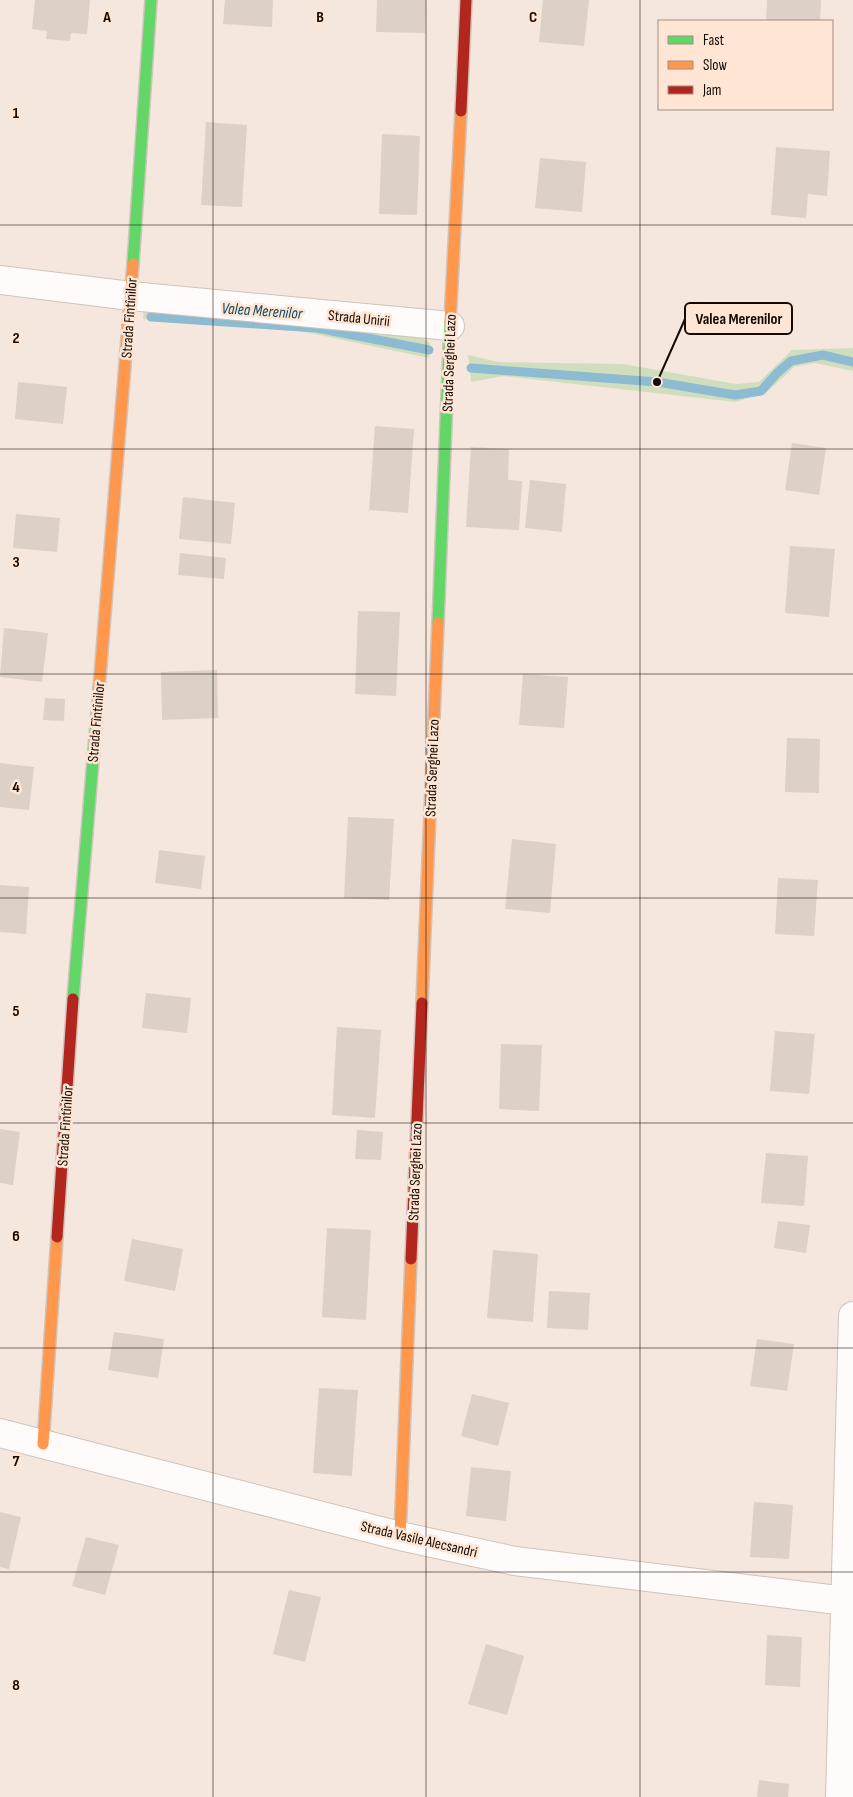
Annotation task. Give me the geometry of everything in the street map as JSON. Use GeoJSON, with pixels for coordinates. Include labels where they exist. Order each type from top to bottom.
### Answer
{"type":"FeatureCollection","features":[{"type":"Feature","properties":{"kind":"street","name":"Strada Fîntînilor"},"geometry":{"type":"LineString","coordinates":[[43,1444],[74,994],[131,296],[151,0]]}},
{"type":"Feature","properties":{"kind":"street","name":"Strada Serghei Lazo"},"geometry":{"type":"LineString","coordinates":[[400,1536],[450,326],[466,0]]}},
{"type":"Feature","properties":{"kind":"street","name":"Strada Unirii"},"geometry":{"type":"LineString","coordinates":[[0,280],[131,296],[450,326]]}},
{"type":"Feature","properties":{"kind":"street"},"geometry":{"type":"LineString","coordinates":[[840,1797],[853,1316]]}},
{"type":"Feature","properties":{"kind":"street","name":"Strada Vasile Alecsandri"},"geometry":{"type":"LineString","coordinates":[[0,1433],[400,1536],[515,1561],[846,1601]]}},
{"type":"Feature","properties":{"kind":"green space"},"geometry":{"type":"Polygon","coordinates":[[[144,304],[408,328],[430,343],[429,358],[305,332],[143,319],[144,304]]]}},
{"type":"Feature","properties":{"kind":"green space"},"geometry":{"type":"Polygon","coordinates":[[[853,348],[853,371],[815,363],[794,367],[766,393],[735,402],[504,376],[471,382],[468,355],[498,362],[623,364],[736,384],[759,382],[792,350],[853,348]]]}},
{"type":"Feature","properties":{"kind":"building"},"geometry":{"type":"Polygon","coordinates":[[[35,0],[90,0],[87,34],[71,33],[70,41],[46,39],[47,31],[32,29],[35,0]]]}},
{"type":"Feature","properties":{"kind":"building"},"geometry":{"type":"Polygon","coordinates":[[[225,0],[273,0],[272,27],[223,24],[225,0]]]}},
{"type":"Feature","properties":{"kind":"building"},"geometry":{"type":"Polygon","coordinates":[[[377,0],[426,0],[425,33],[376,32],[377,0]]]}},
{"type":"Feature","properties":{"kind":"building"},"geometry":{"type":"Polygon","coordinates":[[[543,0],[589,0],[584,46],[539,42],[543,0]]]}},
{"type":"Feature","properties":{"kind":"building"},"geometry":{"type":"Polygon","coordinates":[[[767,0],[821,0],[820,20],[766,20],[767,0]]]}},
{"type":"Feature","properties":{"kind":"building"},"geometry":{"type":"Polygon","coordinates":[[[206,122],[247,125],[242,207],[201,205],[206,122]]]}},
{"type":"Feature","properties":{"kind":"building"},"geometry":{"type":"Polygon","coordinates":[[[382,134],[420,136],[417,215],[379,214],[382,134]]]}},
{"type":"Feature","properties":{"kind":"building"},"geometry":{"type":"Polygon","coordinates":[[[776,147],[830,151],[827,196],[808,194],[806,218],[771,215],[776,147]]]}},
{"type":"Feature","properties":{"kind":"building"},"geometry":{"type":"Polygon","coordinates":[[[540,158],[586,162],[582,212],[535,208],[540,158]]]}},
{"type":"Feature","properties":{"kind":"building"},"geometry":{"type":"Polygon","coordinates":[[[18,382],[67,387],[63,424],[15,419],[18,382]]]}},
{"type":"Feature","properties":{"kind":"building"},"geometry":{"type":"Polygon","coordinates":[[[375,426],[414,429],[408,513],[369,510],[375,426]]]}},
{"type":"Feature","properties":{"kind":"building"},"geometry":{"type":"Polygon","coordinates":[[[792,443],[826,448],[819,495],[785,490],[792,443]]]}},
{"type":"Feature","properties":{"kind":"building"},"geometry":{"type":"Polygon","coordinates":[[[471,447],[509,449],[508,480],[522,481],[519,530],[466,527],[471,447]]]}},
{"type":"Feature","properties":{"kind":"building"},"geometry":{"type":"Polygon","coordinates":[[[530,480],[566,484],[562,532],[525,528],[530,480]]]}},
{"type":"Feature","properties":{"kind":"building"},"geometry":{"type":"Polygon","coordinates":[[[183,497],[235,503],[231,544],[179,539],[183,497]]]}},
{"type":"Feature","properties":{"kind":"building"},"geometry":{"type":"Polygon","coordinates":[[[16,514],[60,518],[57,552],[13,548],[16,514]]]}},
{"type":"Feature","properties":{"kind":"building"},"geometry":{"type":"Polygon","coordinates":[[[790,546],[835,549],[829,617],[785,613],[790,546]]]}},
{"type":"Feature","properties":{"kind":"building"},"geometry":{"type":"Polygon","coordinates":[[[180,553],[226,558],[224,579],[178,575],[180,553]]]}},
{"type":"Feature","properties":{"kind":"building"},"geometry":{"type":"Polygon","coordinates":[[[358,611],[400,612],[396,696],[355,694],[358,611]]]}},
{"type":"Feature","properties":{"kind":"building"},"geometry":{"type":"Polygon","coordinates":[[[4,628],[48,633],[42,682],[0,677],[4,628]]]}},
{"type":"Feature","properties":{"kind":"building"},"geometry":{"type":"Polygon","coordinates":[[[217,670],[218,718],[162,720],[161,672],[217,670]]]}},
{"type":"Feature","properties":{"kind":"building"},"geometry":{"type":"Polygon","coordinates":[[[523,674],[568,677],[564,728],[519,725],[523,674]]]}},
{"type":"Feature","properties":{"kind":"building"},"geometry":{"type":"Polygon","coordinates":[[[45,698],[65,699],[64,721],[43,720],[45,698]]]}},
{"type":"Feature","properties":{"kind":"building"},"geometry":{"type":"Polygon","coordinates":[[[787,738],[820,739],[819,793],[785,792],[787,738]]]}},
{"type":"Feature","properties":{"kind":"building"},"geometry":{"type":"Polygon","coordinates":[[[0,763],[34,767],[29,810],[0,807],[0,763]]]}},
{"type":"Feature","properties":{"kind":"building"},"geometry":{"type":"Polygon","coordinates":[[[348,817],[394,819],[389,900],[344,898],[348,817]]]}},
{"type":"Feature","properties":{"kind":"building"},"geometry":{"type":"Polygon","coordinates":[[[512,839],[556,844],[550,913],[505,909],[512,839]]]}},
{"type":"Feature","properties":{"kind":"building"},"geometry":{"type":"Polygon","coordinates":[[[159,850],[205,856],[201,889],[155,883],[159,850]]]}},
{"type":"Feature","properties":{"kind":"building"},"geometry":{"type":"Polygon","coordinates":[[[778,878],[818,880],[814,936],[775,934],[778,878]]]}},
{"type":"Feature","properties":{"kind":"building"},"geometry":{"type":"Polygon","coordinates":[[[0,885],[29,887],[26,934],[0,932],[0,885]]]}},
{"type":"Feature","properties":{"kind":"building"},"geometry":{"type":"Polygon","coordinates":[[[146,993],[191,998],[187,1033],[142,1028],[146,993]]]}},
{"type":"Feature","properties":{"kind":"building"},"geometry":{"type":"Polygon","coordinates":[[[337,1027],[381,1030],[375,1118],[332,1115],[337,1027]]]}},
{"type":"Feature","properties":{"kind":"building"},"geometry":{"type":"Polygon","coordinates":[[[775,1031],[815,1034],[809,1094],[770,1091],[775,1031]]]}},
{"type":"Feature","properties":{"kind":"building"},"geometry":{"type":"Polygon","coordinates":[[[501,1044],[542,1045],[539,1111],[499,1109],[501,1044]]]}},
{"type":"Feature","properties":{"kind":"building"},"geometry":{"type":"Polygon","coordinates":[[[0,1129],[20,1132],[13,1185],[0,1183],[0,1129]]]}},
{"type":"Feature","properties":{"kind":"building"},"geometry":{"type":"Polygon","coordinates":[[[357,1130],[383,1132],[381,1160],[355,1159],[357,1130]]]}},
{"type":"Feature","properties":{"kind":"building"},"geometry":{"type":"Polygon","coordinates":[[[766,1153],[808,1156],[804,1206],[761,1203],[766,1153]]]}},
{"type":"Feature","properties":{"kind":"building"},"geometry":{"type":"Polygon","coordinates":[[[778,1221],[810,1225],[806,1253],[774,1248],[778,1221]]]}},
{"type":"Feature","properties":{"kind":"building"},"geometry":{"type":"Polygon","coordinates":[[[327,1228],[371,1230],[366,1320],[322,1317],[327,1228]]]}},
{"type":"Feature","properties":{"kind":"building"},"geometry":{"type":"Polygon","coordinates":[[[132,1239],[183,1249],[175,1291],[124,1281],[132,1239]]]}},
{"type":"Feature","properties":{"kind":"building"},"geometry":{"type":"Polygon","coordinates":[[[493,1250],[538,1254],[533,1322],[487,1318],[493,1250]]]}},
{"type":"Feature","properties":{"kind":"building"},"geometry":{"type":"Polygon","coordinates":[[[549,1291],[590,1293],[588,1330],[547,1328],[549,1291]]]}},
{"type":"Feature","properties":{"kind":"building"},"geometry":{"type":"Polygon","coordinates":[[[114,1332],[164,1339],[158,1378],[108,1370],[114,1332]]]}},
{"type":"Feature","properties":{"kind":"building"},"geometry":{"type":"Polygon","coordinates":[[[757,1339],[794,1344],[787,1391],[750,1386],[757,1339]]]}},
{"type":"Feature","properties":{"kind":"building"},"geometry":{"type":"Polygon","coordinates":[[[319,1388],[358,1390],[352,1476],[313,1473],[319,1388]]]}},
{"type":"Feature","properties":{"kind":"building"},"geometry":{"type":"Polygon","coordinates":[[[472,1394],[509,1403],[498,1446],[461,1436],[472,1394]]]}},
{"type":"Feature","properties":{"kind":"building"},"geometry":{"type":"Polygon","coordinates":[[[471,1467],[511,1471],[506,1521],[466,1516],[471,1467]]]}},
{"type":"Feature","properties":{"kind":"building"},"geometry":{"type":"Polygon","coordinates":[[[754,1502],[793,1505],[789,1559],[750,1557],[754,1502]]]}},
{"type":"Feature","properties":{"kind":"building"},"geometry":{"type":"Polygon","coordinates":[[[0,1512],[21,1517],[9,1569],[0,1567],[0,1512]]]}},
{"type":"Feature","properties":{"kind":"building"},"geometry":{"type":"Polygon","coordinates":[[[86,1537],[119,1545],[105,1595],[72,1586],[86,1537]]]}},
{"type":"Feature","properties":{"kind":"building"},"geometry":{"type":"Polygon","coordinates":[[[289,1590],[321,1597],[305,1662],[273,1654],[289,1590]]]}},
{"type":"Feature","properties":{"kind":"building"},"geometry":{"type":"Polygon","coordinates":[[[767,1635],[802,1637],[800,1687],[765,1685],[767,1635]]]}},
{"type":"Feature","properties":{"kind":"building"},"geometry":{"type":"Polygon","coordinates":[[[486,1644],[524,1656],[507,1715],[468,1704],[486,1644]]]}},
{"type":"Feature","properties":{"kind":"building"},"geometry":{"type":"Polygon","coordinates":[[[759,1780],[789,1784],[788,1797],[757,1797],[759,1780]]]}},
{"type":"Feature","properties":{"kind":"waterway","name":"Valea Merenilor"},"geometry":{"type":"LineString","coordinates":[[151,317],[317,328],[429,350]]}},
{"type":"Feature","properties":{"kind":"waterway","name":"Valea Merenilor"},"geometry":{"type":"LineString","coordinates":[[471,368],[657,382],[735,395],[761,391],[791,361],[823,355],[853,362]]}},
{"type":"Feature","properties":{"kind":"traffic: fast"},"geometry":{"type":"LineString","coordinates":[[133,264],[151,0]]}},
{"type":"Feature","properties":{"kind":"traffic: fast"},"geometry":{"type":"LineString","coordinates":[[438,623],[450,322]]}},
{"type":"Feature","properties":{"kind":"traffic: fast"},"geometry":{"type":"LineString","coordinates":[[73,999],[99,689]]}},
{"type":"Feature","properties":{"kind":"traffic: slow"},"geometry":{"type":"LineString","coordinates":[[450,322],[461,111]]}},
{"type":"Feature","properties":{"kind":"traffic: slow"},"geometry":{"type":"LineString","coordinates":[[99,689],[133,264]]}},
{"type":"Feature","properties":{"kind":"traffic: slow"},"geometry":{"type":"LineString","coordinates":[[422,1003],[438,623]]}},
{"type":"Feature","properties":{"kind":"traffic: slow"},"geometry":{"type":"LineString","coordinates":[[43,1444],[57,1237]]}},
{"type":"Feature","properties":{"kind":"traffic: slow"},"geometry":{"type":"LineString","coordinates":[[400,1536],[411,1259]]}},
{"type":"Feature","properties":{"kind":"traffic: jam"},"geometry":{"type":"LineString","coordinates":[[461,111],[466,0]]}},
{"type":"Feature","properties":{"kind":"traffic: jam"},"geometry":{"type":"LineString","coordinates":[[57,1237],[73,999]]}},
{"type":"Feature","properties":{"kind":"traffic: jam"},"geometry":{"type":"LineString","coordinates":[[411,1259],[422,1003]]}},
{"type":"Feature","properties":{"kind":"place","name":"Valea Merenilor"},"geometry":{"type":"Point","coordinates":[657,382]}}]}
